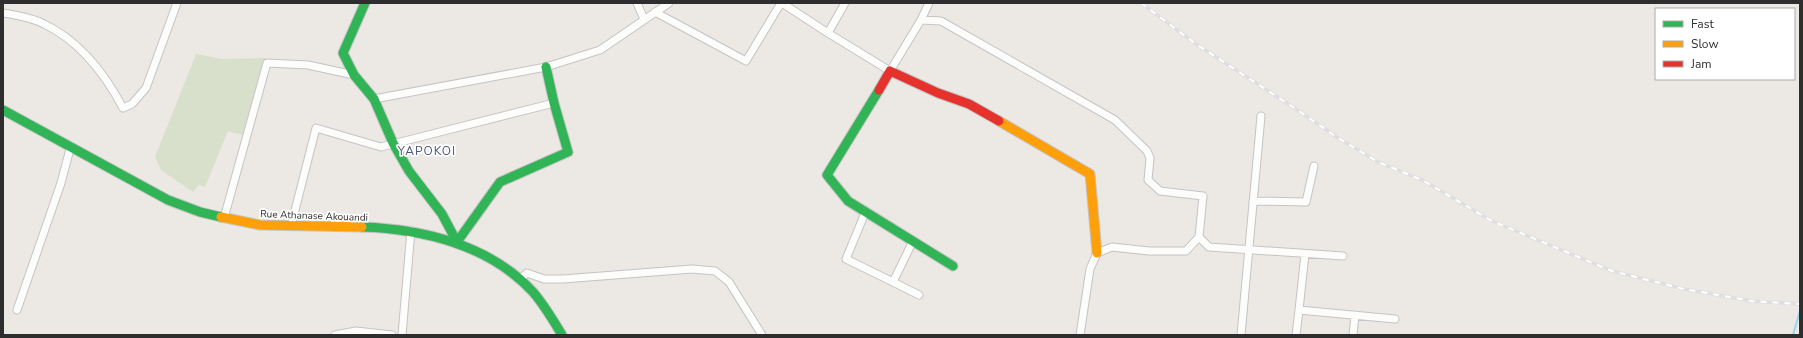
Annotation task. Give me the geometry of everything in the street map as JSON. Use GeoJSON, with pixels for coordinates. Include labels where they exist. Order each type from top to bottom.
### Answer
{"type":"FeatureCollection","features":[{"type":"Feature","properties":{"kind":"street"},"geometry":{"type":"LineString","coordinates":[[3,13],[44,24],[67,39],[88,57],[102,74],[123,108],[132,104],[146,88],[177,3]]}},
{"type":"Feature","properties":{"kind":"street"},"geometry":{"type":"LineString","coordinates":[[365,3],[343,53],[354,75],[374,100],[393,143],[408,171],[442,214],[457,242],[500,182],[568,152],[554,103],[546,67]]}},
{"type":"Feature","properties":{"kind":"street"},"geometry":{"type":"LineString","coordinates":[[637,3],[644,19]]}},
{"type":"Feature","properties":{"kind":"street"},"geometry":{"type":"LineString","coordinates":[[374,100],[546,67],[600,50],[669,3]]}},
{"type":"Feature","properties":{"kind":"street"},"geometry":{"type":"LineString","coordinates":[[655,12],[746,61],[781,3],[890,71],[938,93],[969,104],[1090,174],[1097,253],[1090,269],[1080,335]]}},
{"type":"Feature","properties":{"kind":"street"},"geometry":{"type":"LineString","coordinates":[[828,33],[845,3]]}},
{"type":"Feature","properties":{"kind":"street"},"geometry":{"type":"LineString","coordinates":[[929,3],[921,20],[827,175],[848,201],[865,213],[953,266]]}},
{"type":"Feature","properties":{"kind":"street"},"geometry":{"type":"LineString","coordinates":[[921,20],[941,21],[1115,120],[1147,151],[1150,158],[1148,180],[1160,190],[1203,196],[1199,237],[1186,251],[1149,251],[1112,247],[1097,253]]}},
{"type":"Feature","properties":{"kind":"street"},"geometry":{"type":"LineString","coordinates":[[224,218],[266,63],[308,65],[354,75]]}},
{"type":"Feature","properties":{"kind":"street"},"geometry":{"type":"LineString","coordinates":[[291,226],[316,128],[381,147],[554,103]]}},
{"type":"Feature","properties":{"kind":"street","name":"Rue Athanase Akouandi"},"geometry":{"type":"LineString","coordinates":[[3,110],[70,149],[168,200],[200,212],[260,224],[393,228],[411,230],[435,235],[457,242],[483,254],[520,279],[534,293],[548,311],[562,335]]}},
{"type":"Feature","properties":{"kind":"street"},"geometry":{"type":"LineString","coordinates":[[1241,335],[1260,116]]}},
{"type":"Feature","properties":{"kind":"street"},"geometry":{"type":"LineString","coordinates":[[17,310],[61,183],[70,149]]}},
{"type":"Feature","properties":{"kind":"street"},"geometry":{"type":"LineString","coordinates":[[1253,201],[1306,202],[1314,166]]}},
{"type":"Feature","properties":{"kind":"street"},"geometry":{"type":"LineString","coordinates":[[865,213],[846,259],[919,295]]}},
{"type":"Feature","properties":{"kind":"street"},"geometry":{"type":"LineString","coordinates":[[402,335],[411,230]]}},
{"type":"Feature","properties":{"kind":"street"},"geometry":{"type":"LineString","coordinates":[[1199,237],[1209,248],[1343,256]]}},
{"type":"Feature","properties":{"kind":"street"},"geometry":{"type":"LineString","coordinates":[[893,282],[913,241]]}},
{"type":"Feature","properties":{"kind":"street"},"geometry":{"type":"LineString","coordinates":[[1296,335],[1305,254]]}},
{"type":"Feature","properties":{"kind":"street"},"geometry":{"type":"LineString","coordinates":[[520,279],[527,273],[544,279],[563,279],[692,269],[715,271],[729,282],[762,335]]}},
{"type":"Feature","properties":{"kind":"street"},"geometry":{"type":"LineString","coordinates":[[1299,310],[1395,319]]}},
{"type":"Feature","properties":{"kind":"street"},"geometry":{"type":"LineString","coordinates":[[1353,335],[1355,315]]}},
{"type":"Feature","properties":{"kind":"street"},"geometry":{"type":"LineString","coordinates":[[335,335],[356,331],[392,335]]}},
{"type":"Feature","properties":{"kind":"green space"},"geometry":{"type":"Polygon","coordinates":[[[196,54],[222,59],[265,58],[242,135],[228,131],[205,187],[199,185],[193,192],[161,170],[155,157],[196,54]]]}},
{"type":"Feature","properties":{"kind":"waterway"},"geometry":{"type":"LineString","coordinates":[[1793,335],[1800,311]]}},
{"type":"Feature","properties":{"kind":"railway"},"geometry":{"type":"LineString","coordinates":[[1141,3],[1196,44],[1335,136],[1378,162],[1422,180],[1492,221],[1612,271],[1684,289],[1752,301],[1800,304]]}},
{"type":"Feature","properties":{"kind":"traffic: fast"},"geometry":{"type":"LineString","coordinates":[[365,3],[343,53],[354,75],[374,99],[393,143],[409,171],[442,214],[457,242],[500,182],[568,152],[554,103],[546,67]]}},
{"type":"Feature","properties":{"kind":"traffic: fast"},"geometry":{"type":"LineString","coordinates":[[879,90],[827,175],[848,201],[953,266]]}},
{"type":"Feature","properties":{"kind":"traffic: fast"},"geometry":{"type":"LineString","coordinates":[[3,110],[168,200],[200,212],[221,217]]}},
{"type":"Feature","properties":{"kind":"traffic: fast"},"geometry":{"type":"LineString","coordinates":[[362,227],[385,228],[432,236],[476,251],[497,262],[516,276],[533,292],[562,335]]}},
{"type":"Feature","properties":{"kind":"traffic: slow"},"geometry":{"type":"LineString","coordinates":[[999,121],[1090,174],[1097,253]]}},
{"type":"Feature","properties":{"kind":"traffic: slow"},"geometry":{"type":"LineString","coordinates":[[221,217],[260,225],[362,227]]}},
{"type":"Feature","properties":{"kind":"traffic: jam"},"geometry":{"type":"LineString","coordinates":[[879,90],[890,71],[938,93],[969,104],[999,121]]}},
{"type":"Feature","properties":{"kind":"district","name":"YAPOKOI"},"geometry":{"type":"Point","coordinates":[427,151]}}]}
